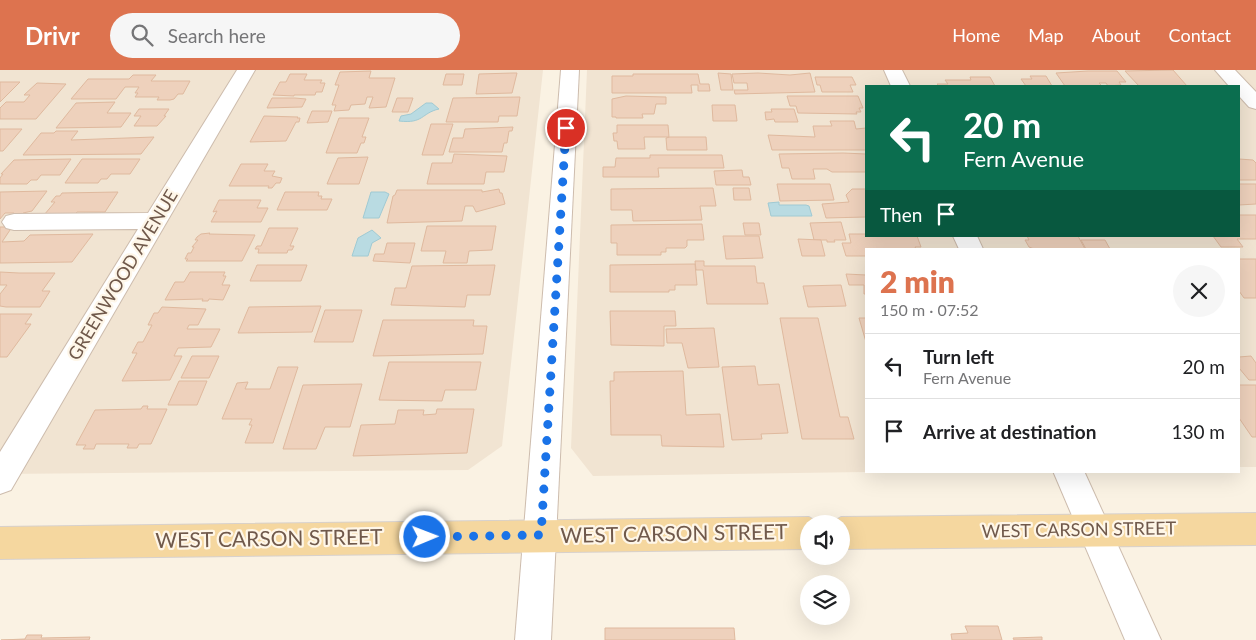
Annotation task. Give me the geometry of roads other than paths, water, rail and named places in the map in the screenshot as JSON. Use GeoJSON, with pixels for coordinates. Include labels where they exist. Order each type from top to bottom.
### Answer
{"type":"FeatureCollection","features":[{"type":"Feature","properties":{"kind":"main road","name":"WEST CARSON STREET"},"geometry":{"type":"LineString","coordinates":[[850,532],[1256,529]]}},
{"type":"Feature","properties":{"kind":"main road","name":"WEST CARSON STREET"},"geometry":{"type":"LineString","coordinates":[[0,543],[800,533]]}},
{"type":"Feature","properties":{"kind":"street","name":"GREENWOOD AVENUE"},"geometry":{"type":"LineString","coordinates":[[0,480],[246,70]]}},
{"type":"Feature","properties":{"kind":"street"},"geometry":{"type":"LineString","coordinates":[[533,640],[570,70]]}},
{"type":"Feature","properties":{"kind":"street"},"geometry":{"type":"LineString","coordinates":[[893,70],[900,85]]}},
{"type":"Feature","properties":{"kind":"street"},"geometry":{"type":"LineString","coordinates":[[1224,70],[1239,85]]}},
{"type":"Feature","properties":{"kind":"street"},"geometry":{"type":"LineString","coordinates":[[1240,86],[1256,103]]}},
{"type":"Feature","properties":{"kind":"street"},"geometry":{"type":"LineString","coordinates":[[14,222],[156,221]]}},
{"type":"Feature","properties":{"kind":"street"},"geometry":{"type":"LineString","coordinates":[[1069,473],[1143,640]]}},
{"type":"Feature","properties":{"kind":"water"},"geometry":{"type":"Polygon","coordinates":[[[426,103],[432,103],[439,109],[418,120],[399,121],[401,116],[411,114],[426,103]]]}},
{"type":"Feature","properties":{"kind":"water"},"geometry":{"type":"Polygon","coordinates":[[[371,192],[385,192],[389,194],[379,218],[363,218],[371,192]]]}},
{"type":"Feature","properties":{"kind":"water"},"geometry":{"type":"Polygon","coordinates":[[[779,202],[779,205],[809,206],[812,216],[771,216],[768,203],[779,202]]]}},
{"type":"Feature","properties":{"kind":"water"},"geometry":{"type":"Polygon","coordinates":[[[372,230],[381,238],[372,243],[368,256],[352,256],[358,238],[372,230]]]}}]}
